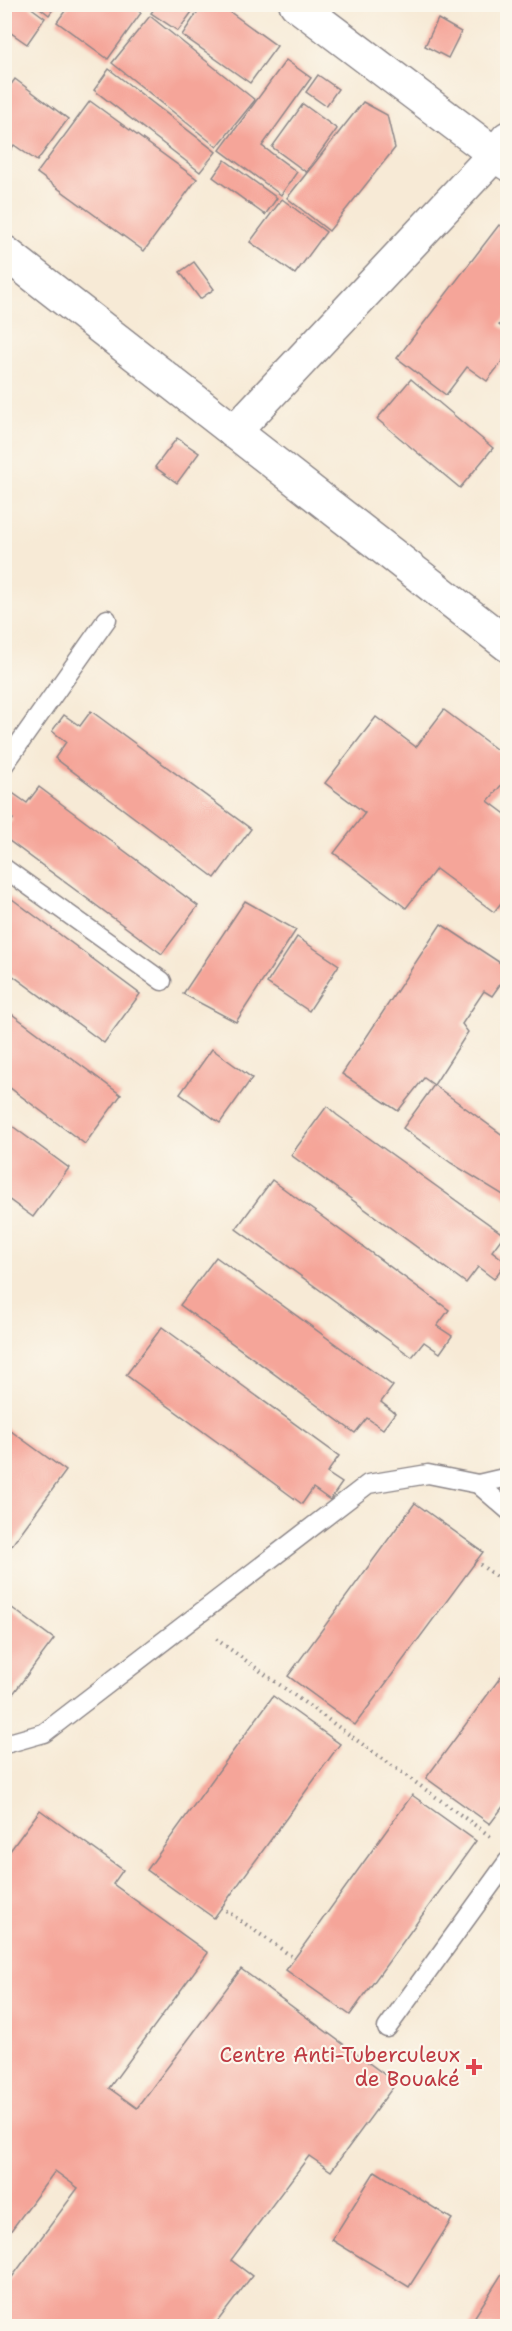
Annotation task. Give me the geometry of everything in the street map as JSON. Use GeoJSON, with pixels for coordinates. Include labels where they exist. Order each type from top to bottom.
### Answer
{"type":"FeatureCollection","features":[{"type":"Feature","properties":{"kind":"street"},"geometry":{"type":"LineString","coordinates":[[234,432],[503,152],[297,4]]}},
{"type":"Feature","properties":{"kind":"street"},"geometry":{"type":"LineString","coordinates":[[4,252],[507,645]]}},
{"type":"Feature","properties":{"kind":"lane"},"geometry":{"type":"LineString","coordinates":[[4,765],[106,619]]}},
{"type":"Feature","properties":{"kind":"lane"},"geometry":{"type":"LineString","coordinates":[[4,868],[162,981]]}},
{"type":"Feature","properties":{"kind":"lane"},"geometry":{"type":"LineString","coordinates":[[4,1741],[9,1743],[44,1733],[368,1484],[428,1474],[478,1484],[507,1477]]}},
{"type":"Feature","properties":{"kind":"lane"},"geometry":{"type":"LineString","coordinates":[[478,1484],[507,1510]]}},
{"type":"Feature","properties":{"kind":"lane"},"geometry":{"type":"LineString","coordinates":[[387,2028],[507,1861]]}},
{"type":"Feature","properties":{"kind":"path"},"geometry":{"type":"LineString","coordinates":[[475,1561],[507,1585]]}},
{"type":"Feature","properties":{"kind":"path"},"geometry":{"type":"LineString","coordinates":[[190,1621],[498,1842]]}},
{"type":"Feature","properties":{"kind":"path"},"geometry":{"type":"LineString","coordinates":[[221,1907],[294,1958]]}},
{"type":"Feature","properties":{"kind":"building"},"geometry":{"type":"Polygon","coordinates":[[[4,4],[26,4],[45,18],[27,44],[4,28],[4,4]]]}},
{"type":"Feature","properties":{"kind":"building"},"geometry":{"type":"Polygon","coordinates":[[[35,4],[57,4],[49,15],[35,4]]]}},
{"type":"Feature","properties":{"kind":"building"},"geometry":{"type":"Polygon","coordinates":[[[70,4],[129,4],[141,13],[108,59],[57,22],[70,4]]]}},
{"type":"Feature","properties":{"kind":"building"},"geometry":{"type":"Polygon","coordinates":[[[203,4],[219,4],[277,46],[250,83],[182,35],[203,4]]]}},
{"type":"Feature","properties":{"kind":"building"},"geometry":{"type":"Polygon","coordinates":[[[157,5],[197,5],[178,31],[151,13],[157,5]]]}},
{"type":"Feature","properties":{"kind":"building"},"geometry":{"type":"Polygon","coordinates":[[[150,16],[255,100],[217,147],[112,63],[150,16]]]}},
{"type":"Feature","properties":{"kind":"building"},"geometry":{"type":"Polygon","coordinates":[[[438,19],[461,32],[448,58],[425,46],[438,19]]]}},
{"type":"Feature","properties":{"kind":"building"},"geometry":{"type":"Polygon","coordinates":[[[286,60],[311,78],[262,146],[297,172],[281,195],[220,150],[286,60]]]}},
{"type":"Feature","properties":{"kind":"building"},"geometry":{"type":"Polygon","coordinates":[[[109,69],[216,152],[200,172],[94,90],[109,69]]]}},
{"type":"Feature","properties":{"kind":"building"},"geometry":{"type":"Polygon","coordinates":[[[318,75],[338,89],[326,106],[306,92],[318,75]]]}},
{"type":"Feature","properties":{"kind":"building"},"geometry":{"type":"Polygon","coordinates":[[[15,79],[68,119],[37,161],[14,145],[7,155],[4,153],[4,94],[15,79]]]}},
{"type":"Feature","properties":{"kind":"building"},"geometry":{"type":"Polygon","coordinates":[[[90,101],[197,179],[144,251],[37,173],[90,101]]]}},
{"type":"Feature","properties":{"kind":"building"},"geometry":{"type":"Polygon","coordinates":[[[363,102],[387,115],[395,148],[329,231],[287,198],[363,102]]]}},
{"type":"Feature","properties":{"kind":"building"},"geometry":{"type":"Polygon","coordinates":[[[303,104],[337,129],[306,172],[272,147],[303,104]]]}},
{"type":"Feature","properties":{"kind":"building"},"geometry":{"type":"Polygon","coordinates":[[[225,160],[277,198],[265,215],[213,177],[225,160]]]}},
{"type":"Feature","properties":{"kind":"building"},"geometry":{"type":"Polygon","coordinates":[[[282,199],[326,232],[295,274],[250,242],[282,199]]]}},
{"type":"Feature","properties":{"kind":"building"},"geometry":{"type":"Polygon","coordinates":[[[499,225],[508,231],[508,314],[499,325],[508,331],[508,354],[487,381],[467,367],[446,395],[397,358],[499,225]]]}},
{"type":"Feature","properties":{"kind":"building"},"geometry":{"type":"Polygon","coordinates":[[[194,262],[214,289],[200,299],[180,272],[194,262]]]}},
{"type":"Feature","properties":{"kind":"building"},"geometry":{"type":"Polygon","coordinates":[[[411,379],[493,448],[460,488],[377,419],[411,379]]]}},
{"type":"Feature","properties":{"kind":"building"},"geometry":{"type":"Polygon","coordinates":[[[177,438],[199,453],[177,483],[155,467],[177,438]]]}},
{"type":"Feature","properties":{"kind":"building"},"geometry":{"type":"Polygon","coordinates":[[[444,710],[508,758],[508,777],[488,801],[508,816],[508,894],[494,912],[436,869],[406,908],[334,853],[365,813],[325,783],[376,717],[416,747],[444,710]]]}},
{"type":"Feature","properties":{"kind":"building"},"geometry":{"type":"Polygon","coordinates":[[[91,711],[251,829],[215,878],[55,758],[66,742],[52,731],[64,715],[80,726],[91,711]]]}},
{"type":"Feature","properties":{"kind":"building"},"geometry":{"type":"Polygon","coordinates":[[[39,787],[198,906],[162,954],[4,837],[4,830],[13,819],[4,812],[4,800],[11,792],[27,803],[39,787]]]}},
{"type":"Feature","properties":{"kind":"building"},"geometry":{"type":"Polygon","coordinates":[[[4,893],[140,994],[104,1043],[4,969],[4,893]]]}},
{"type":"Feature","properties":{"kind":"building"},"geometry":{"type":"Polygon","coordinates":[[[245,901],[296,930],[236,1022],[183,994],[245,901]]]}},
{"type":"Feature","properties":{"kind":"building"},"geometry":{"type":"Polygon","coordinates":[[[441,924],[508,968],[508,973],[492,996],[484,991],[462,1024],[468,1032],[434,1085],[424,1078],[398,1111],[342,1074],[441,924]]]}},
{"type":"Feature","properties":{"kind":"building"},"geometry":{"type":"Polygon","coordinates":[[[297,937],[339,965],[309,1011],[267,983],[297,937]]]}},
{"type":"Feature","properties":{"kind":"building"},"geometry":{"type":"Polygon","coordinates":[[[5,1009],[121,1095],[85,1144],[5,1084],[5,1009]]]}},
{"type":"Feature","properties":{"kind":"building"},"geometry":{"type":"Polygon","coordinates":[[[212,1049],[252,1078],[220,1123],[180,1094],[212,1049]]]}},
{"type":"Feature","properties":{"kind":"building"},"geometry":{"type":"Polygon","coordinates":[[[434,1085],[508,1139],[508,1198],[451,1163],[403,1128],[434,1085]]]}},
{"type":"Feature","properties":{"kind":"building"},"geometry":{"type":"Polygon","coordinates":[[[327,1106],[504,1235],[492,1251],[506,1262],[494,1279],[478,1267],[466,1283],[291,1155],[327,1106]]]}},
{"type":"Feature","properties":{"kind":"building"},"geometry":{"type":"Polygon","coordinates":[[[4,1120],[69,1168],[33,1217],[4,1196],[4,1120]]]}},
{"type":"Feature","properties":{"kind":"building"},"geometry":{"type":"Polygon","coordinates":[[[272,1180],[449,1310],[437,1326],[452,1336],[440,1353],[424,1342],[412,1357],[236,1229],[272,1180]]]}},
{"type":"Feature","properties":{"kind":"building"},"geometry":{"type":"Polygon","coordinates":[[[216,1257],[393,1386],[381,1402],[395,1413],[383,1429],[367,1418],[355,1433],[180,1305],[216,1257]]]}},
{"type":"Feature","properties":{"kind":"building"},"geometry":{"type":"Polygon","coordinates":[[[162,1327],[339,1456],[327,1473],[342,1483],[330,1500],[313,1488],[302,1504],[126,1375],[162,1327]]]}},
{"type":"Feature","properties":{"kind":"building"},"geometry":{"type":"Polygon","coordinates":[[[4,1426],[66,1471],[4,1556],[4,1426]]]}},
{"type":"Feature","properties":{"kind":"building"},"geometry":{"type":"Polygon","coordinates":[[[415,1503],[483,1552],[355,1725],[288,1676],[415,1503]]]}},
{"type":"Feature","properties":{"kind":"building"},"geometry":{"type":"Polygon","coordinates":[[[4,1602],[54,1639],[4,1706],[4,1602]]]}},
{"type":"Feature","properties":{"kind":"building"},"geometry":{"type":"Polygon","coordinates":[[[508,1667],[508,1800],[490,1824],[426,1778],[508,1667]]]}},
{"type":"Feature","properties":{"kind":"building"},"geometry":{"type":"Polygon","coordinates":[[[273,1696],[340,1744],[214,1918],[147,1870],[273,1696]]]}},
{"type":"Feature","properties":{"kind":"building"},"geometry":{"type":"Polygon","coordinates":[[[412,1795],[476,1841],[350,2015],[286,1970],[412,1795]]]}},
{"type":"Feature","properties":{"kind":"building"},"geometry":{"type":"Polygon","coordinates":[[[40,1810],[123,1870],[113,1884],[208,1953],[109,2088],[137,2108],[241,1969],[396,2083],[331,2171],[309,2156],[231,2260],[252,2276],[214,2326],[4,2326],[4,2288],[78,2188],[55,2171],[4,2240],[4,1859],[40,1810]]]}},
{"type":"Feature","properties":{"kind":"building"},"geometry":{"type":"Polygon","coordinates":[[[375,2171],[452,2219],[409,2287],[332,2240],[375,2171]]]}},
{"type":"Feature","properties":{"kind":"building"},"geometry":{"type":"Polygon","coordinates":[[[508,2264],[508,2326],[469,2326],[508,2264]]]}},
{"type":"Feature","properties":{"kind":"place","name":"Centre Anti-Tuberculeux de Bouaké"},"geometry":{"type":"Point","coordinates":[474,2067]}}]}
